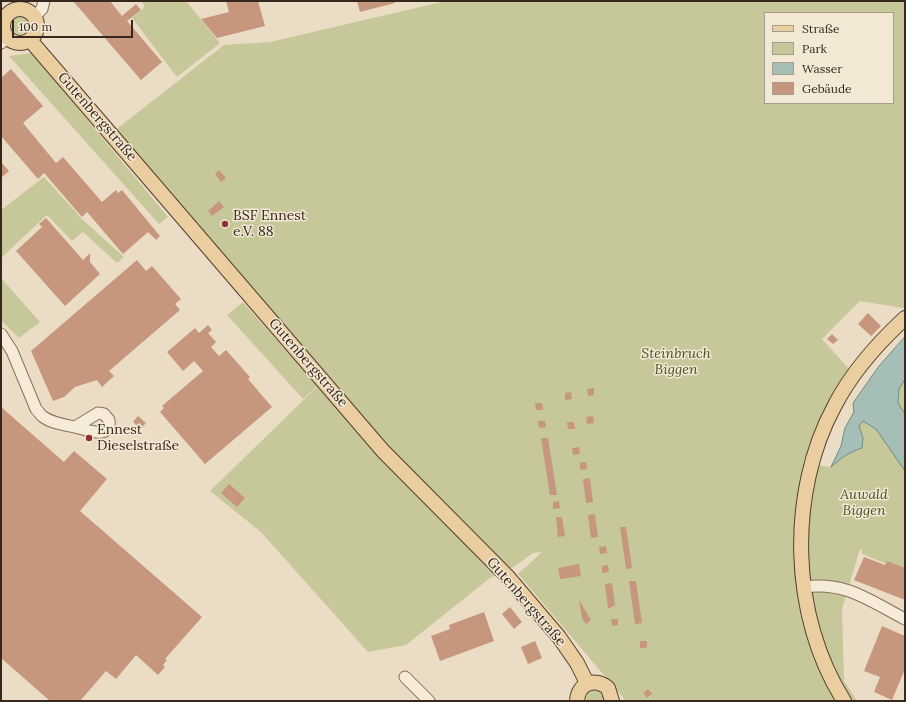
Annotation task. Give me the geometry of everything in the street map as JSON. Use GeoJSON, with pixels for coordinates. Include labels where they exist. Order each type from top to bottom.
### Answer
{"type":"FeatureCollection","features":[{"type":"Feature","properties":{"kind":"main road"},"geometry":{"type":"LineString","coordinates":[[5,8],[22,8],[35,16],[37,30],[30,40],[24,43],[5,41],[3,25],[5,8]]}},
{"type":"Feature","properties":{"kind":"main road","name":"Gutenbergstraße"},"geometry":{"type":"LineString","coordinates":[[30,40],[383,451],[508,577],[559,637],[577,663],[587,683]]}},
{"type":"Feature","properties":{"kind":"main road"},"geometry":{"type":"LineString","coordinates":[[844,701],[816,638],[804,587],[801,550],[808,482],[818,442],[834,406],[872,351],[905,318]]}},
{"type":"Feature","properties":{"kind":"main road"},"geometry":{"type":"LineString","coordinates":[[576,701],[579,690],[587,683],[598,682],[604,684],[611,693],[612,701]]}},
{"type":"Feature","properties":{"kind":"street"},"geometry":{"type":"LineString","coordinates":[[35,16],[42,9],[44,1]]}},
{"type":"Feature","properties":{"kind":"street"},"geometry":{"type":"LineString","coordinates":[[1,334],[12,351],[36,409],[42,416],[54,422],[75,427]]}},
{"type":"Feature","properties":{"kind":"street"},"geometry":{"type":"LineString","coordinates":[[804,587],[829,586],[844,588],[905,619]]}},
{"type":"Feature","properties":{"kind":"street"},"geometry":{"type":"LineString","coordinates":[[405,677],[429,701]]}},
{"type":"Feature","properties":{"kind":"green space"},"geometry":{"type":"Polygon","coordinates":[[[141,1],[186,1],[220,43],[177,77],[132,18],[145,7],[141,1]]]}},
{"type":"Feature","properties":{"kind":"green space"},"geometry":{"type":"Polygon","coordinates":[[[446,1],[905,1],[905,307],[903,308],[860,301],[822,339],[850,370],[822,416],[803,463],[831,467],[842,445],[849,426],[852,417],[853,403],[871,377],[905,338],[905,571],[862,554],[862,548],[859,552],[842,609],[844,681],[857,701],[626,701],[518,574],[542,552],[533,553],[515,566],[490,578],[406,645],[368,652],[261,532],[210,491],[319,385],[229,283],[187,222],[114,131],[224,45],[270,42],[446,1]]]}},
{"type":"Feature","properties":{"kind":"green space"},"geometry":{"type":"Polygon","coordinates":[[[20,16],[26,19],[29,25],[26,31],[20,34],[14,31],[11,25],[14,19],[20,16]]]}},
{"type":"Feature","properties":{"kind":"green space"},"geometry":{"type":"Polygon","coordinates":[[[32,53],[168,217],[159,224],[9,56],[32,53]]]}},
{"type":"Feature","properties":{"kind":"green space"},"geometry":{"type":"Polygon","coordinates":[[[44,177],[83,220],[124,257],[117,263],[83,232],[72,241],[47,215],[1,258],[1,210],[44,177]]]}},
{"type":"Feature","properties":{"kind":"green space"},"geometry":{"type":"Polygon","coordinates":[[[1,278],[40,322],[19,338],[1,320],[1,278]]]}},
{"type":"Feature","properties":{"kind":"green space"},"geometry":{"type":"Polygon","coordinates":[[[243,302],[317,386],[303,399],[227,315],[243,302]]]}},
{"type":"Feature","properties":{"kind":"green space"},"geometry":{"type":"Polygon","coordinates":[[[589,689],[602,689],[608,701],[583,701],[584,695],[589,689]]]}},
{"type":"Feature","properties":{"kind":"water"},"geometry":{"type":"Polygon","coordinates":[[[905,337],[905,379],[899,389],[898,403],[905,414],[905,471],[876,429],[863,421],[859,426],[863,438],[862,448],[853,451],[831,467],[841,446],[845,428],[854,412],[853,403],[879,366],[905,337]]]}},
{"type":"Feature","properties":{"kind":"building"},"geometry":{"type":"Polygon","coordinates":[[[73,1],[110,1],[122,16],[136,4],[141,10],[127,21],[162,62],[141,80],[73,1]]]}},
{"type":"Feature","properties":{"kind":"building"},"geometry":{"type":"Polygon","coordinates":[[[226,1],[258,1],[265,26],[217,38],[201,19],[229,12],[226,1]]]}},
{"type":"Feature","properties":{"kind":"building"},"geometry":{"type":"Polygon","coordinates":[[[357,1],[395,1],[395,3],[360,12],[357,1]]]}},
{"type":"Feature","properties":{"kind":"building"},"geometry":{"type":"Polygon","coordinates":[[[11,69],[43,106],[23,123],[56,163],[63,157],[102,202],[116,190],[118,193],[122,190],[160,236],[156,240],[148,232],[123,254],[87,212],[82,217],[44,173],[38,179],[1,136],[1,78],[11,69]]]}},
{"type":"Feature","properties":{"kind":"building"},"geometry":{"type":"Polygon","coordinates":[[[1,162],[9,171],[1,178],[1,162]]]}},
{"type":"Feature","properties":{"kind":"building"},"geometry":{"type":"Polygon","coordinates":[[[219,170],[226,178],[221,182],[215,174],[219,170]]]}},
{"type":"Feature","properties":{"kind":"building"},"geometry":{"type":"Polygon","coordinates":[[[219,201],[224,207],[212,216],[208,211],[219,201]]]}},
{"type":"Feature","properties":{"kind":"building"},"geometry":{"type":"Polygon","coordinates":[[[46,218],[83,260],[90,253],[90,262],[100,274],[65,306],[16,251],[42,227],[39,224],[46,218]]]}},
{"type":"Feature","properties":{"kind":"building"},"geometry":{"type":"Polygon","coordinates":[[[137,260],[146,271],[152,266],[181,299],[175,304],[180,310],[109,371],[114,376],[102,387],[97,380],[75,387],[64,397],[53,401],[31,351],[137,260]]]}},
{"type":"Feature","properties":{"kind":"building"},"geometry":{"type":"Polygon","coordinates":[[[868,313],[881,326],[871,336],[858,324],[868,313]]]}},
{"type":"Feature","properties":{"kind":"building"},"geometry":{"type":"Polygon","coordinates":[[[208,325],[212,330],[208,333],[216,342],[211,347],[219,356],[226,350],[250,377],[248,379],[272,407],[205,464],[160,412],[164,408],[162,406],[203,371],[194,361],[183,371],[167,352],[195,328],[199,333],[208,325]]]}},
{"type":"Feature","properties":{"kind":"building"},"geometry":{"type":"Polygon","coordinates":[[[832,334],[838,340],[833,344],[827,339],[832,334]]]}},
{"type":"Feature","properties":{"kind":"building"},"geometry":{"type":"Polygon","coordinates":[[[594,388],[594,395],[588,396],[587,389],[594,388]]]}},
{"type":"Feature","properties":{"kind":"building"},"geometry":{"type":"Polygon","coordinates":[[[571,392],[572,399],[565,400],[565,393],[571,392]]]}},
{"type":"Feature","properties":{"kind":"building"},"geometry":{"type":"Polygon","coordinates":[[[535,403],[542,403],[543,410],[536,410],[535,403]]]}},
{"type":"Feature","properties":{"kind":"building"},"geometry":{"type":"Polygon","coordinates":[[[1,407],[64,462],[74,451],[107,479],[80,511],[202,617],[165,659],[167,660],[163,665],[165,667],[158,675],[136,655],[116,679],[106,671],[80,701],[50,701],[1,658],[1,407]]]}},
{"type":"Feature","properties":{"kind":"building"},"geometry":{"type":"Polygon","coordinates":[[[138,416],[146,423],[141,429],[133,422],[138,416]]]}},
{"type":"Feature","properties":{"kind":"building"},"geometry":{"type":"Polygon","coordinates":[[[593,416],[594,423],[587,424],[586,417],[593,416]]]}},
{"type":"Feature","properties":{"kind":"building"},"geometry":{"type":"Polygon","coordinates":[[[538,421],[545,421],[546,427],[539,428],[538,421]]]}},
{"type":"Feature","properties":{"kind":"building"},"geometry":{"type":"Polygon","coordinates":[[[567,422],[574,422],[575,429],[568,429],[567,422]]]}},
{"type":"Feature","properties":{"kind":"building"},"geometry":{"type":"Polygon","coordinates":[[[541,438],[548,438],[557,495],[550,495],[541,438]]]}},
{"type":"Feature","properties":{"kind":"building"},"geometry":{"type":"Polygon","coordinates":[[[579,447],[580,454],[573,455],[572,448],[579,447]]]}},
{"type":"Feature","properties":{"kind":"building"},"geometry":{"type":"Polygon","coordinates":[[[586,462],[587,469],[580,470],[580,463],[586,462]]]}},
{"type":"Feature","properties":{"kind":"building"},"geometry":{"type":"Polygon","coordinates":[[[590,478],[593,502],[586,503],[583,479],[590,478]]]}},
{"type":"Feature","properties":{"kind":"building"},"geometry":{"type":"Polygon","coordinates":[[[229,484],[245,498],[237,507],[221,493],[229,484]]]}},
{"type":"Feature","properties":{"kind":"building"},"geometry":{"type":"Polygon","coordinates":[[[559,501],[560,508],[553,509],[553,502],[559,501]]]}},
{"type":"Feature","properties":{"kind":"building"},"geometry":{"type":"Polygon","coordinates":[[[595,514],[598,537],[591,538],[588,515],[595,514]]]}},
{"type":"Feature","properties":{"kind":"building"},"geometry":{"type":"Polygon","coordinates":[[[556,517],[562,517],[565,536],[558,537],[556,517]]]}},
{"type":"Feature","properties":{"kind":"building"},"geometry":{"type":"Polygon","coordinates":[[[620,527],[626,527],[632,568],[626,569],[620,527]]]}},
{"type":"Feature","properties":{"kind":"building"},"geometry":{"type":"Polygon","coordinates":[[[606,546],[607,553],[600,554],[599,547],[606,546]]]}},
{"type":"Feature","properties":{"kind":"building"},"geometry":{"type":"Polygon","coordinates":[[[864,557],[885,565],[887,561],[905,568],[905,600],[854,580],[864,557]]]}},
{"type":"Feature","properties":{"kind":"building"},"geometry":{"type":"Polygon","coordinates":[[[579,564],[581,576],[560,579],[558,568],[579,564]]]}},
{"type":"Feature","properties":{"kind":"building"},"geometry":{"type":"Polygon","coordinates":[[[608,565],[609,572],[602,573],[602,566],[608,565]]]}},
{"type":"Feature","properties":{"kind":"building"},"geometry":{"type":"Polygon","coordinates":[[[629,581],[636,581],[642,623],[635,624],[629,581]]]}},
{"type":"Feature","properties":{"kind":"building"},"geometry":{"type":"Polygon","coordinates":[[[612,583],[615,605],[608,609],[605,584],[612,583]]]}},
{"type":"Feature","properties":{"kind":"building"},"geometry":{"type":"Polygon","coordinates":[[[579,600],[591,620],[586,624],[582,618],[579,600]]]}},
{"type":"Feature","properties":{"kind":"building"},"geometry":{"type":"Polygon","coordinates":[[[510,607],[522,622],[514,629],[502,614],[510,607]]]}},
{"type":"Feature","properties":{"kind":"building"},"geometry":{"type":"Polygon","coordinates":[[[484,612],[494,641],[440,661],[431,636],[450,629],[449,625],[484,612]]]}},
{"type":"Feature","properties":{"kind":"building"},"geometry":{"type":"Polygon","coordinates":[[[611,619],[618,619],[618,625],[612,626],[611,619]]]}},
{"type":"Feature","properties":{"kind":"building"},"geometry":{"type":"Polygon","coordinates":[[[882,626],[905,636],[905,669],[892,700],[874,692],[880,677],[864,671],[882,626]]]}},
{"type":"Feature","properties":{"kind":"building"},"geometry":{"type":"Polygon","coordinates":[[[535,641],[542,658],[528,664],[521,647],[535,641]]]}},
{"type":"Feature","properties":{"kind":"building"},"geometry":{"type":"Polygon","coordinates":[[[640,641],[647,641],[647,648],[640,648],[640,641]]]}},
{"type":"Feature","properties":{"kind":"building"},"geometry":{"type":"Polygon","coordinates":[[[648,689],[652,694],[647,698],[643,693],[648,689]]]}},
{"type":"Feature","properties":{"kind":"place","name":"BSF Ennest e.V. 88"},"geometry":{"type":"Point","coordinates":[225,224]}},
{"type":"Feature","properties":{"kind":"place","name":"Ennest Dieselstraße"},"geometry":{"type":"Point","coordinates":[89,438]}},
{"type":"Feature","properties":{"kind":"park label","name":"Steinbruch Biggen"},"geometry":{"type":"Point","coordinates":[676,362]}},
{"type":"Feature","properties":{"kind":"park label","name":"Auwald Biggen"},"geometry":{"type":"Point","coordinates":[864,504]}}]}
